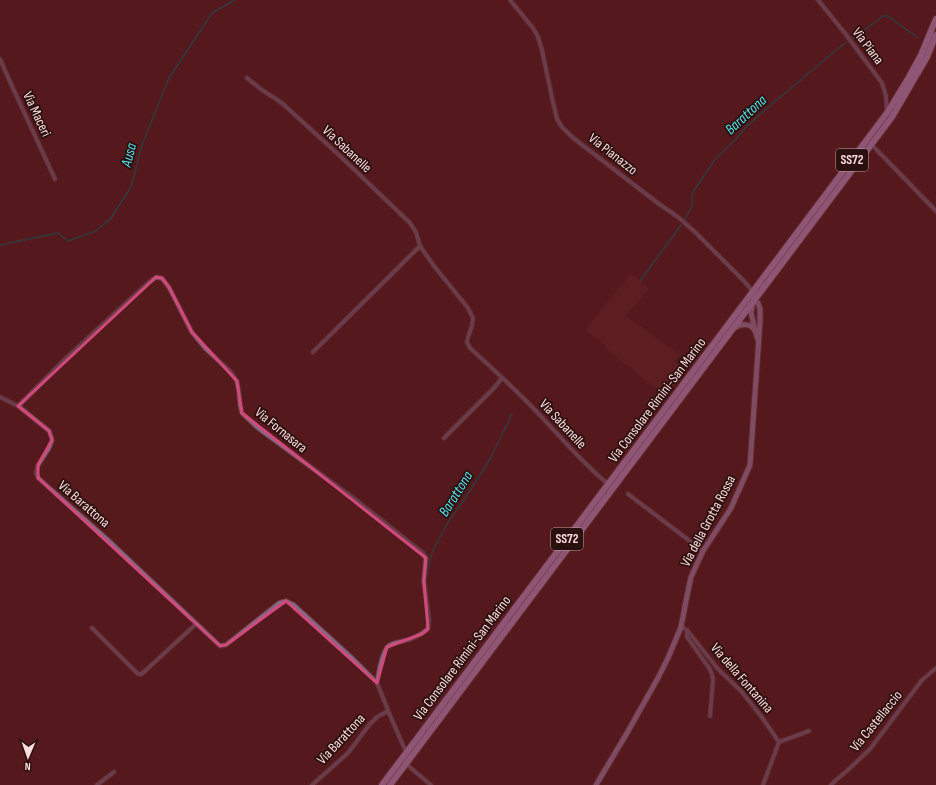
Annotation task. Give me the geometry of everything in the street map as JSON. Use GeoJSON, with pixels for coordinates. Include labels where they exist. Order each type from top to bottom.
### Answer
{"type":"FeatureCollection","features":[{"type":"Feature","properties":{"kind":"main road","name":"Via Consolare Rimini-San Marino"},"geometry":{"type":"LineString","coordinates":[[382,785],[887,113],[915,66],[936,19]]}},
{"type":"Feature","properties":{"kind":"main road","name":"Via Consolare Rimini-San Marino"},"geometry":{"type":"LineString","coordinates":[[390,785],[872,145],[892,117],[927,57],[936,35]]}},
{"type":"Feature","properties":{"kind":"main road"},"geometry":{"type":"LineString","coordinates":[[927,57],[936,46]]}},
{"type":"Feature","properties":{"kind":"street","name":"Via Pianazzo"},"geometry":{"type":"LineString","coordinates":[[510,0],[533,28],[538,37],[557,119],[562,127],[572,137],[691,228],[745,282],[752,292]]}},
{"type":"Feature","properties":{"kind":"street","name":"Via Piana"},"geometry":{"type":"LineString","coordinates":[[818,0],[882,83],[886,96],[887,113]]}},
{"type":"Feature","properties":{"kind":"street","name":"Via Maceri"},"geometry":{"type":"LineString","coordinates":[[0,59],[55,179]]}},
{"type":"Feature","properties":{"kind":"street","name":"Via Sabanelle"},"geometry":{"type":"LineString","coordinates":[[247,78],[283,104],[410,223],[416,232],[420,246],[468,308],[473,318],[467,342],[470,348],[533,408],[578,456],[608,484]]}},
{"type":"Feature","properties":{"kind":"street"},"geometry":{"type":"LineString","coordinates":[[872,145],[936,211]]}},
{"type":"Feature","properties":{"kind":"street"},"geometry":{"type":"LineString","coordinates":[[313,352],[420,246]]}},
{"type":"Feature","properties":{"kind":"street","name":"Via Fornasara"},"geometry":{"type":"LineString","coordinates":[[18,406],[65,359],[149,282],[156,277],[162,278],[169,286],[192,332],[205,348],[230,371],[237,381],[242,413],[258,428],[356,500],[423,553],[426,558],[424,581],[429,620],[428,629],[422,634],[397,642],[387,647],[382,657],[377,683]]}},
{"type":"Feature","properties":{"kind":"street"},"geometry":{"type":"LineString","coordinates":[[752,292],[754,300]]}},
{"type":"Feature","properties":{"kind":"street","name":"Via della Grotta Rossa"},"geometry":{"type":"LineString","coordinates":[[596,785],[627,733],[668,658],[681,627],[691,577],[703,551],[731,508],[750,465],[758,343],[760,335],[760,308],[758,303],[754,300],[751,312],[758,343]]}},
{"type":"Feature","properties":{"kind":"street"},"geometry":{"type":"LineString","coordinates":[[733,329],[742,324],[748,325],[755,331]]}},
{"type":"Feature","properties":{"kind":"street"},"geometry":{"type":"LineString","coordinates":[[444,438],[502,378]]}},
{"type":"Feature","properties":{"kind":"street","name":"Via Barattona"},"geometry":{"type":"LineString","coordinates":[[0,397],[18,406],[48,431],[52,440],[49,448],[38,465],[36,472],[38,478],[107,539],[220,646],[226,645],[279,603],[286,601],[294,605],[377,683],[406,752]]}},
{"type":"Feature","properties":{"kind":"street"},"geometry":{"type":"LineString","coordinates":[[628,494],[703,551]]}},
{"type":"Feature","properties":{"kind":"street"},"geometry":{"type":"LineString","coordinates":[[92,628],[138,674],[141,674],[196,624]]}},
{"type":"Feature","properties":{"kind":"street","name":"Via della Fontanina"},"geometry":{"type":"LineString","coordinates":[[681,627],[687,630],[717,668],[741,692],[761,716],[779,742]]}},
{"type":"Feature","properties":{"kind":"street","name":"Via della Fontanina"},"geometry":{"type":"LineString","coordinates":[[687,630],[687,638],[712,674],[713,680],[710,716]]}},
{"type":"Feature","properties":{"kind":"street","name":"Via Castellaccio"},"geometry":{"type":"LineString","coordinates":[[831,785],[870,749],[922,680],[936,668]]}},
{"type":"Feature","properties":{"kind":"street","name":"Via Barattona"},"geometry":{"type":"LineString","coordinates":[[312,785],[348,752],[377,717],[388,711]]}},
{"type":"Feature","properties":{"kind":"street"},"geometry":{"type":"LineString","coordinates":[[763,785],[779,742],[809,732]]}},
{"type":"Feature","properties":{"kind":"street"},"geometry":{"type":"LineString","coordinates":[[406,752],[406,764],[431,785]]}},
{"type":"Feature","properties":{"kind":"street"},"geometry":{"type":"LineString","coordinates":[[97,785],[114,772]]}},
{"type":"Feature","properties":{"kind":"highlighted area"},"geometry":{"type":"Polygon","coordinates":[[[156,277],[162,278],[169,287],[192,332],[237,381],[242,413],[426,558],[424,581],[428,629],[422,634],[387,647],[377,683],[286,601],[226,645],[220,646],[38,478],[38,465],[52,440],[49,431],[18,406],[156,277]]]}},
{"type":"Feature","properties":{"kind":"shaded area"},"geometry":{"type":"Polygon","coordinates":[[[631,274],[649,288],[626,316],[680,355],[675,362],[686,370],[676,383],[669,387],[654,387],[608,350],[604,344],[585,330],[631,274]]]}},
{"type":"Feature","properties":{"kind":"waterway","name":"Ausa"},"geometry":{"type":"LineString","coordinates":[[0,245],[58,233],[68,241],[96,231],[111,218],[131,187],[142,145],[169,78],[212,13],[234,0]]}},
{"type":"Feature","properties":{"kind":"waterway","name":"Barattona"},"geometry":{"type":"LineString","coordinates":[[851,39],[883,16],[888,16],[918,38]]}},
{"type":"Feature","properties":{"kind":"waterway","name":"Barattona"},"geometry":{"type":"LineString","coordinates":[[684,221],[692,206],[693,192],[716,158],[748,125],[846,42]]}},
{"type":"Feature","properties":{"kind":"waterway","name":"Barattona"},"geometry":{"type":"LineString","coordinates":[[640,281],[681,225]]}},
{"type":"Feature","properties":{"kind":"waterway","name":"Barattona"},"geometry":{"type":"LineString","coordinates":[[426,580],[431,555],[436,544],[449,521],[490,459],[512,414]]}}]}
